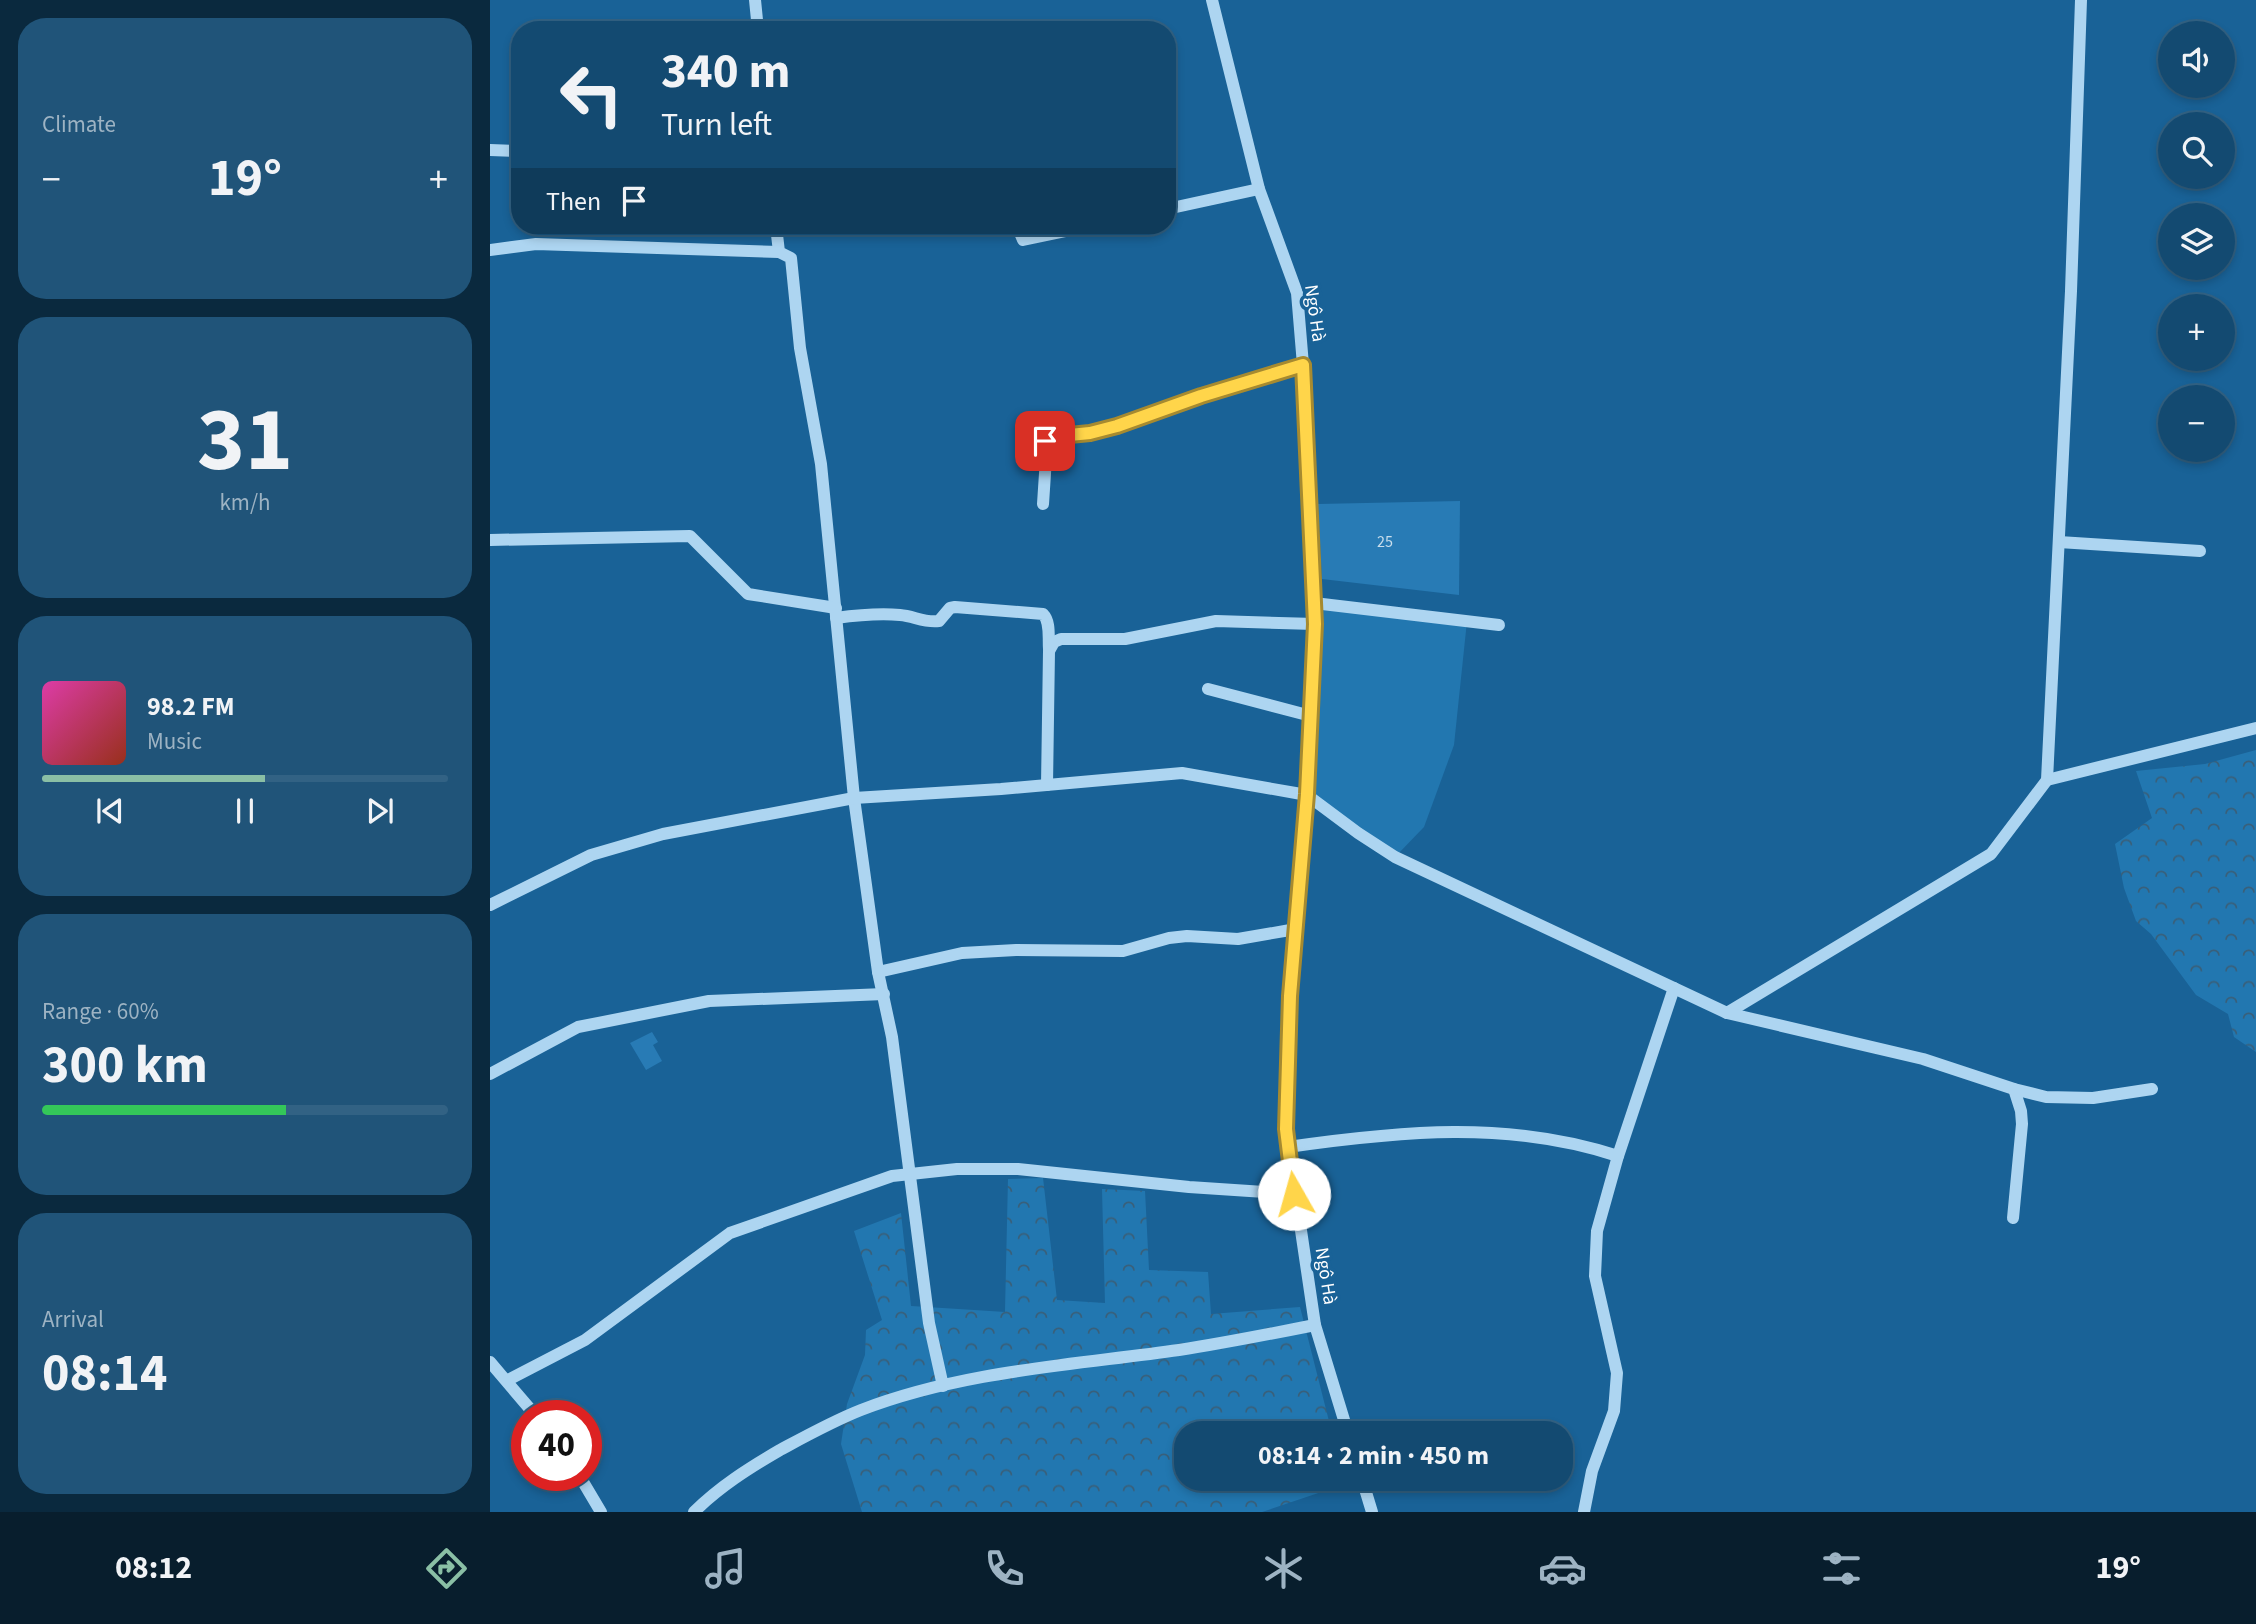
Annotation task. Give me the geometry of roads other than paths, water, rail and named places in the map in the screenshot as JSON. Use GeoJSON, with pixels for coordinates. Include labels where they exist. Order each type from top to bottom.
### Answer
{"type":"FeatureCollection","features":[{"type":"Feature","properties":{"kind":"street"},"geometry":{"type":"LineString","coordinates":[[755,0],[757,21]]}},
{"type":"Feature","properties":{"kind":"street","name":"Ngô Hà"},"geometry":{"type":"LineString","coordinates":[[1212,0],[1259,189],[1297,293],[1315,624],[1307,794],[1290,996],[1286,1129],[1315,1325],[1344,1421]]}},
{"type":"Feature","properties":{"kind":"street"},"geometry":{"type":"LineString","coordinates":[[1727,1013],[1991,854],[2047,780],[2071,291],[2081,0]]}},
{"type":"Feature","properties":{"kind":"street"},"geometry":{"type":"LineString","coordinates":[[490,150],[511,151]]}},
{"type":"Feature","properties":{"kind":"street"},"geometry":{"type":"LineString","coordinates":[[1176,207],[1259,189]]}},
{"type":"Feature","properties":{"kind":"street"},"geometry":{"type":"LineString","coordinates":[[777,235],[779,252]]}},
{"type":"Feature","properties":{"kind":"street"},"geometry":{"type":"LineString","coordinates":[[1021,235],[1023,240],[1047,235]]}},
{"type":"Feature","properties":{"kind":"street"},"geometry":{"type":"LineString","coordinates":[[490,250],[536,244],[779,252],[792,258],[800,348],[821,464],[854,798],[910,1174],[929,1324],[943,1386]]}},
{"type":"Feature","properties":{"kind":"street"},"geometry":{"type":"LineString","coordinates":[[1043,504],[1046,458],[1044,445],[1049,437],[1090,433],[1117,426],[1201,396],[1303,365]]}},
{"type":"Feature","properties":{"kind":"street"},"geometry":{"type":"LineString","coordinates":[[490,540],[690,536],[748,594],[836,613],[905,615],[931,622],[939,621],[950,608],[955,607],[1043,614],[1048,623],[1049,651],[1047,785]]}},
{"type":"Feature","properties":{"kind":"street"},"geometry":{"type":"LineString","coordinates":[[2059,542],[2200,551]]}},
{"type":"Feature","properties":{"kind":"street"},"geometry":{"type":"LineString","coordinates":[[1314,603],[1499,625]]}},
{"type":"Feature","properties":{"kind":"street"},"geometry":{"type":"LineString","coordinates":[[1049,651],[1054,642],[1061,639],[1125,639],[1216,621],[1315,624]]}},
{"type":"Feature","properties":{"kind":"street"},"geometry":{"type":"LineString","coordinates":[[1208,689],[1311,716]]}},
{"type":"Feature","properties":{"kind":"street"},"geometry":{"type":"LineString","coordinates":[[2047,780],[2256,728]]}},
{"type":"Feature","properties":{"kind":"street"},"geometry":{"type":"LineString","coordinates":[[490,905],[591,855],[663,834],[854,798],[1182,773],[1307,794],[1395,857],[1727,1013],[1923,1059],[2046,1097],[2072,1099],[2114,1096],[2152,1089]]}},
{"type":"Feature","properties":{"kind":"street"},"geometry":{"type":"LineString","coordinates":[[878,972],[962,953],[1016,950],[1123,951],[1169,938],[1187,936],[1238,939],[1296,929]]}},
{"type":"Feature","properties":{"kind":"street"},"geometry":{"type":"LineString","coordinates":[[1584,1512],[1592,1471],[1614,1411],[1616,1373],[1595,1276],[1597,1231],[1618,1156],[1674,988]]}},
{"type":"Feature","properties":{"kind":"street"},"geometry":{"type":"LineString","coordinates":[[490,1074],[578,1027],[709,1002],[884,994]]}},
{"type":"Feature","properties":{"kind":"street"},"geometry":{"type":"LineString","coordinates":[[2013,1218],[2022,1124],[2014,1089]]}},
{"type":"Feature","properties":{"kind":"street"},"geometry":{"type":"LineString","coordinates":[[1289,1147],[1375,1134],[1480,1132],[1529,1134],[1591,1147],[1618,1156]]}},
{"type":"Feature","properties":{"kind":"street"},"geometry":{"type":"LineString","coordinates":[[508,1380],[585,1340],[730,1233],[878,1180],[957,1169],[1018,1169],[1294,1194]]}},
{"type":"Feature","properties":{"kind":"street"},"geometry":{"type":"LineString","coordinates":[[694,1512],[752,1466],[862,1409],[943,1386],[1060,1364],[1180,1350],[1315,1325]]}},
{"type":"Feature","properties":{"kind":"street"},"geometry":{"type":"LineString","coordinates":[[490,1362],[524,1400]]}},
{"type":"Feature","properties":{"kind":"street"},"geometry":{"type":"LineString","coordinates":[[589,1491],[601,1512]]}},
{"type":"Feature","properties":{"kind":"street"},"geometry":{"type":"LineString","coordinates":[[1366,1491],[1372,1512]]}}]}
